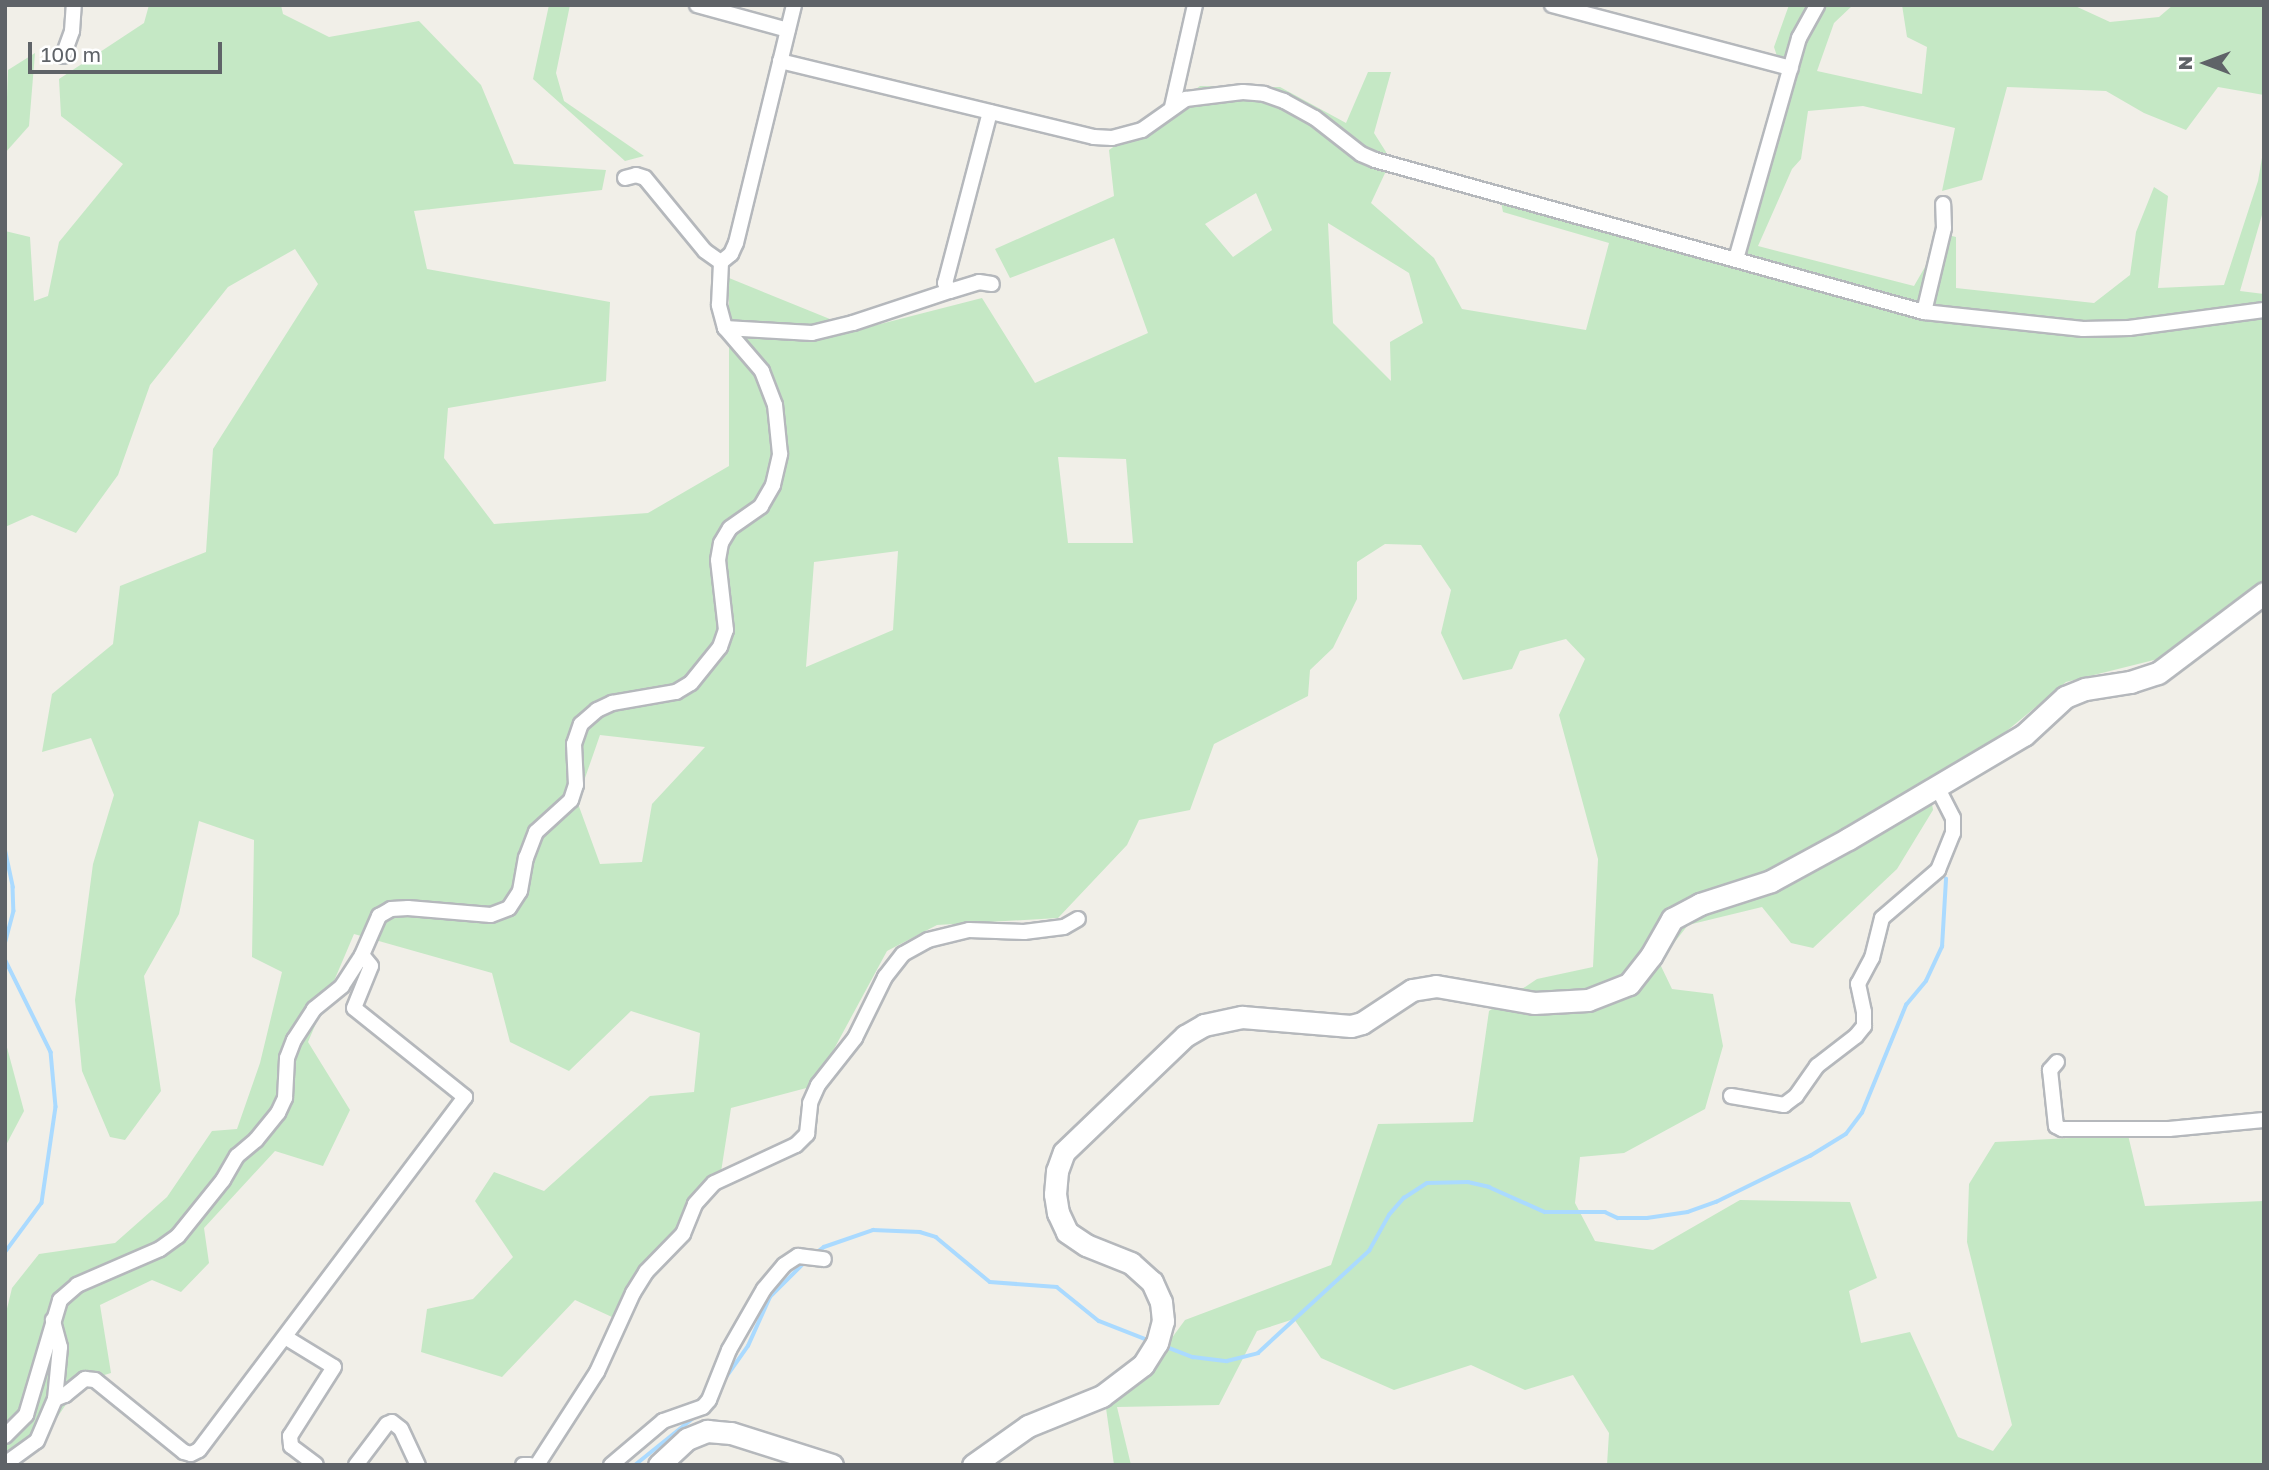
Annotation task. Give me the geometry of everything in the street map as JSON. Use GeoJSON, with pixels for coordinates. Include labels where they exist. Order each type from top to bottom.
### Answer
{"type":"FeatureCollection","features":[{"type":"Feature","properties":{"kind":"street"},"geometry":{"type":"LineString","coordinates":[[63,56],[72,31],[74,5]]}},
{"type":"Feature","properties":{"kind":"street"},"geometry":{"type":"LineString","coordinates":[[697,5],[788,30]]}},
{"type":"Feature","properties":{"kind":"street"},"geometry":{"type":"LineString","coordinates":[[5,1436],[26,1415],[41,1371],[52,1319],[60,1300],[77,1285],[160,1250],[178,1236],[223,1180],[237,1156],[256,1140],[278,1113],[285,1098],[288,1058],[294,1040],[314,1009],[342,986],[362,955],[379,916],[391,909],[491,915],[509,908],[520,891],[536,832],[571,800],[576,785],[574,744],[581,724],[597,709],[612,703],[676,692],[691,683],[719,647],[726,630],[718,560],[721,543],[730,528],[761,506],[773,485],[780,454],[775,405],[762,371],[725,328],[719,305],[721,262],[731,254],[736,243],[794,5]]}},
{"type":"Feature","properties":{"kind":"street"},"geometry":{"type":"LineString","coordinates":[[1172,107],[1195,5]]}},
{"type":"Feature","properties":{"kind":"street"},"geometry":{"type":"LineString","coordinates":[[1552,5],[1791,68]]}},
{"type":"Feature","properties":{"kind":"street"},"geometry":{"type":"LineString","coordinates":[[1736,259],[1799,38],[1817,5]]}},
{"type":"Feature","properties":{"kind":"street"},"geometry":{"type":"LineString","coordinates":[[780,61],[1094,137],[1112,138],[1142,131],[1186,99],[1207,94],[1264,94],[1284,101],[1315,118],[1375,160],[1924,312],[2095,329],[2130,328],[2264,310]]}},
{"type":"Feature","properties":{"kind":"street"},"geometry":{"type":"LineString","coordinates":[[950,291],[945,283],[946,273],[990,112]]}},
{"type":"Feature","properties":{"kind":"street"},"geometry":{"type":"LineString","coordinates":[[625,177],[636,175],[645,178],[705,251],[721,262]]}},
{"type":"Feature","properties":{"kind":"street"},"geometry":{"type":"LineString","coordinates":[[1924,312],[1944,228],[1943,204]]}},
{"type":"Feature","properties":{"kind":"street"},"geometry":{"type":"LineString","coordinates":[[725,328],[811,333],[853,323],[979,282],[992,284]]}},
{"type":"Feature","properties":{"kind":"street"},"geometry":{"type":"LineString","coordinates":[[973,1465],[1028,1426],[1102,1396],[1143,1365],[1157,1343],[1163,1321],[1161,1302],[1152,1282],[1131,1263],[1086,1245],[1067,1232],[1058,1213],[1056,1182],[1064,1152],[1185,1035],[1203,1025],[1242,1017],[1351,1026],[1362,1023],[1412,990],[1436,986],[1534,1003],[1588,1000],[1629,984],[1651,956],[1672,919],[1700,904],[1771,881],[2024,735],[2065,697],[2085,689],[2130,682],[2158,673],[2264,593]]}},
{"type":"Feature","properties":{"kind":"street"},"geometry":{"type":"LineString","coordinates":[[1731,1096],[1784,1105],[1796,1096],[1817,1066],[1856,1036],[1864,1026],[1858,984],[1872,958],[1882,918],[1938,870],[1953,833],[1953,818],[1937,787]]}},
{"type":"Feature","properties":{"kind":"street"},"geometry":{"type":"LineString","coordinates":[[537,1465],[597,1372],[633,1293],[646,1272],[683,1234],[695,1204],[714,1183],[796,1145],[807,1133],[810,1104],[818,1085],[855,1038],[885,977],[903,954],[928,940],[970,930],[1024,932],[1065,927],[1079,919]]}},
{"type":"Feature","properties":{"kind":"street"},"geometry":{"type":"LineString","coordinates":[[55,1399],[65,1395],[85,1379],[95,1380],[184,1452],[191,1454],[199,1450],[465,1097],[354,1008],[371,966],[362,955]]}},
{"type":"Feature","properties":{"kind":"street"},"geometry":{"type":"LineString","coordinates":[[2057,1062],[2050,1070],[2056,1126],[2062,1129],[2169,1129],[2264,1120]]}},
{"type":"Feature","properties":{"kind":"street"},"geometry":{"type":"LineString","coordinates":[[611,1465],[663,1421],[703,1407],[709,1400],[729,1350],[764,1289],[784,1265],[798,1256],[824,1259]]}},
{"type":"Feature","properties":{"kind":"street"},"geometry":{"type":"LineString","coordinates":[[5,1464],[37,1441],[55,1399],[60,1347],[52,1319]]}},
{"type":"Feature","properties":{"kind":"street"},"geometry":{"type":"LineString","coordinates":[[285,1337],[334,1367],[290,1436],[291,1446],[316,1465]]}},
{"type":"Feature","properties":{"kind":"street"},"geometry":{"type":"LineString","coordinates":[[356,1465],[387,1424],[392,1422],[401,1429],[418,1465]]}},
{"type":"Feature","properties":{"kind":"street"},"geometry":{"type":"LineString","coordinates":[[659,1465],[687,1439],[708,1431],[731,1433],[832,1465]]}},
{"type":"Feature","properties":{"kind":"street"},"geometry":{"type":"LineString","coordinates":[[523,1465],[530,1465]]}},
{"type":"Feature","properties":{"kind":"green space"},"geometry":{"type":"Polygon","coordinates":[[[149,5],[281,5],[283,14],[329,37],[419,21],[481,85],[514,164],[606,170],[602,190],[414,211],[427,269],[610,302],[606,381],[448,408],[444,458],[494,524],[648,513],[729,466],[729,278],[857,330],[982,298],[1035,383],[1148,333],[1114,238],[1010,278],[995,249],[1114,196],[1109,150],[1200,86],[1280,87],[1346,123],[1368,72],[1391,72],[1374,133],[1386,152],[1386,171],[1371,203],[1434,258],[1462,309],[1586,330],[1609,243],[1503,212],[1501,202],[1552,205],[1734,263],[1787,87],[1774,47],[1789,5],[1853,5],[1834,23],[1817,71],[1922,94],[1927,47],[1907,37],[1902,5],[2073,5],[2110,22],[2159,17],[2173,5],[2264,5],[2264,95],[2218,87],[2186,130],[2144,113],[2106,91],[2007,87],[1982,180],[1942,191],[1955,128],[1863,106],[1808,111],[1801,159],[1792,169],[1758,246],[1914,286],[1944,234],[1956,237],[1956,288],[2094,303],[2130,275],[2136,232],[2154,187],[2168,196],[2158,288],[2224,285],[2258,181],[2264,146],[2264,208],[2240,291],[2264,294],[2264,584],[2158,659],[2066,682],[2003,734],[1928,778],[1933,810],[1897,869],[1813,948],[1791,943],[1762,907],[1688,925],[1659,962],[1672,989],[1713,994],[1723,1046],[1705,1109],[1624,1153],[1580,1157],[1575,1203],[1595,1241],[1653,1250],[1740,1200],[1850,1202],[1877,1278],[1849,1291],[1861,1343],[1910,1332],[1958,1437],[1993,1451],[2012,1425],[1967,1242],[1969,1184],[1995,1142],[2128,1135],[2145,1206],[2264,1201],[2264,1465],[1607,1465],[1609,1433],[1573,1375],[1525,1390],[1471,1365],[1394,1390],[1321,1358],[1294,1319],[1257,1331],[1219,1405],[1117,1407],[1131,1465],[1114,1465],[1105,1401],[1152,1365],[1185,1320],[1331,1265],[1378,1124],[1473,1122],[1489,1011],[1537,979],[1593,967],[1598,859],[1559,715],[1585,659],[1566,639],[1520,651],[1512,669],[1463,680],[1441,633],[1451,590],[1421,545],[1385,544],[1357,562],[1357,599],[1333,648],[1310,670],[1308,696],[1214,744],[1190,810],[1139,820],[1127,845],[1058,918],[937,925],[887,951],[814,1086],[731,1108],[721,1172],[612,1317],[575,1300],[502,1377],[421,1352],[427,1309],[473,1299],[513,1257],[475,1201],[494,1172],[544,1191],[650,1096],[694,1092],[700,1033],[631,1011],[569,1071],[510,1042],[492,973],[354,934],[308,1042],[350,1110],[323,1166],[275,1151],[204,1228],[209,1263],[181,1292],[152,1280],[100,1305],[111,1373],[81,1382],[42,1440],[5,1465],[5,1317],[12,1288],[39,1254],[115,1243],[167,1197],[212,1131],[237,1129],[260,1063],[282,972],[252,957],[254,840],[199,821],[179,914],[144,976],[161,1091],[125,1140],[110,1137],[82,1071],[75,1000],[93,864],[114,795],[91,738],[42,752],[52,694],[113,644],[120,586],[206,552],[213,449],[318,284],[295,249],[228,287],[150,385],[118,475],[76,533],[32,515],[5,527],[5,231],[30,237],[34,301],[48,296],[59,242],[123,164],[61,116],[59,79],[144,23],[149,5]],[[1256,193],[1205,224],[1233,257],[1272,230],[1256,193]],[[1328,223],[1333,323],[1391,381],[1390,342],[1423,323],[1409,273],[1328,223]],[[1058,457],[1068,543],[1133,543],[1126,459],[1058,457]],[[898,551],[814,562],[806,667],[893,630],[898,551]],[[600,735],[577,801],[600,864],[642,862],[652,804],[705,747],[600,735]]]}},
{"type":"Feature","properties":{"kind":"green space"},"geometry":{"type":"Polygon","coordinates":[[[549,5],[570,5],[556,73],[564,101],[644,156],[625,161],[533,79],[549,5]]]}},
{"type":"Feature","properties":{"kind":"green space"},"geometry":{"type":"Polygon","coordinates":[[[35,53],[29,126],[5,153],[8,70],[35,53]]]}},
{"type":"Feature","properties":{"kind":"green space"},"geometry":{"type":"Polygon","coordinates":[[[5,1040],[24,1111],[5,1147],[5,1040]]]}},
{"type":"Feature","properties":{"kind":"waterway"},"geometry":{"type":"LineString","coordinates":[[5,848],[13,887],[14,911],[5,945],[5,959],[51,1052],[56,1107],[42,1203],[5,1253]]}},
{"type":"Feature","properties":{"kind":"waterway"},"geometry":{"type":"LineString","coordinates":[[1164,1346],[1193,1357],[1227,1361],[1258,1353],[1369,1251],[1389,1215],[1404,1198],[1427,1183],[1468,1182],[1489,1187],[1545,1212],[1605,1212],[1618,1218],[1647,1218],[1688,1212],[1716,1202],[1810,1156],[1846,1134],[1862,1113],[1906,1005],[1926,981],[1942,947],[1946,879]]}},
{"type":"Feature","properties":{"kind":"waterway"},"geometry":{"type":"LineString","coordinates":[[815,1254],[824,1247],[873,1230],[920,1232],[936,1237],[990,1282],[1057,1287],[1099,1321],[1150,1341]]}},
{"type":"Feature","properties":{"kind":"waterway"},"geometry":{"type":"LineString","coordinates":[[722,1383],[748,1346],[770,1297],[806,1261]]}},
{"type":"Feature","properties":{"kind":"waterway"},"geometry":{"type":"LineString","coordinates":[[635,1465],[696,1416]]}}]}
